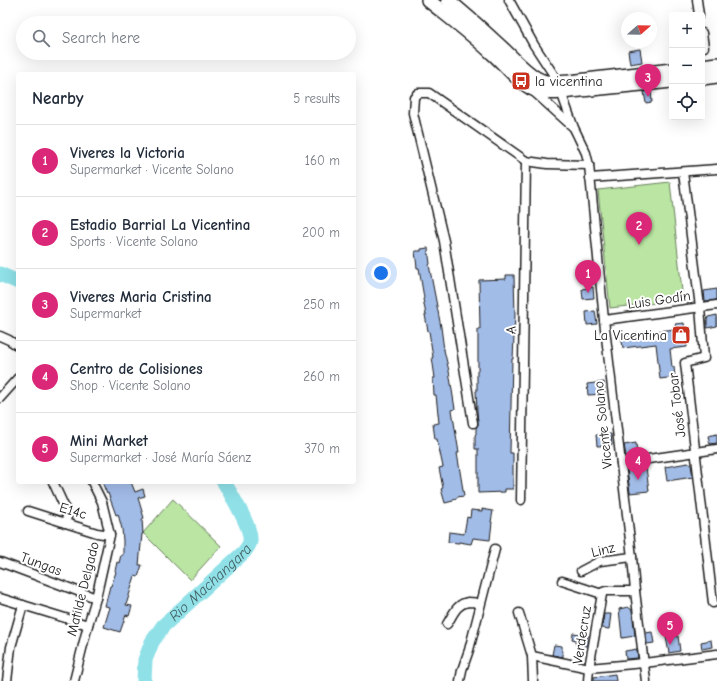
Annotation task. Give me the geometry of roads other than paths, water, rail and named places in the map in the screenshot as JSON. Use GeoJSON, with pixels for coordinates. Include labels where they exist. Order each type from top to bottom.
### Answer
{"type":"FeatureCollection","features":[{"type":"Feature","properties":{"kind":"main road"},"geometry":{"type":"LineString","coordinates":[[428,0],[492,52],[530,88],[549,93],[560,88],[669,70]]}},
{"type":"Feature","properties":{"kind":"main road"},"geometry":{"type":"LineString","coordinates":[[448,0],[536,78],[560,88],[669,81]]}},
{"type":"Feature","properties":{"kind":"main road"},"geometry":{"type":"LineString","coordinates":[[705,66],[717,64]]}},
{"type":"Feature","properties":{"kind":"main road"},"geometry":{"type":"LineString","coordinates":[[705,78],[717,76]]}},
{"type":"Feature","properties":{"kind":"street","name":"Vicente Solano"},"geometry":{"type":"LineString","coordinates":[[509,0],[560,88],[574,128],[586,153],[589,165],[604,320],[632,557],[634,591],[646,681]]}},
{"type":"Feature","properties":{"kind":"street"},"geometry":{"type":"LineString","coordinates":[[697,0],[699,12]]}},
{"type":"Feature","properties":{"kind":"street"},"geometry":{"type":"LineString","coordinates":[[530,88],[574,128]]}},
{"type":"Feature","properties":{"kind":"street"},"geometry":{"type":"LineString","coordinates":[[472,423],[444,241],[413,113],[414,97],[418,93],[429,93],[526,161],[547,164],[589,165]]}},
{"type":"Feature","properties":{"kind":"street","name":"A"},"geometry":{"type":"LineString","coordinates":[[521,500],[526,161]]}},
{"type":"Feature","properties":{"kind":"street"},"geometry":{"type":"LineString","coordinates":[[590,178],[717,169]]}},
{"type":"Feature","properties":{"kind":"street","name":"José Tobar"},"geometry":{"type":"LineString","coordinates":[[683,172],[700,307],[704,358],[685,363],[713,603]]}},
{"type":"Feature","properties":{"kind":"street","name":"Luis Godín"},"geometry":{"type":"LineString","coordinates":[[604,320],[717,305]]}},
{"type":"Feature","properties":{"kind":"street"},"geometry":{"type":"LineString","coordinates":[[0,336],[16,345]]}},
{"type":"Feature","properties":{"kind":"street"},"geometry":{"type":"LineString","coordinates":[[0,398],[16,380]]}},
{"type":"Feature","properties":{"kind":"street"},"geometry":{"type":"LineString","coordinates":[[621,463],[717,449]]}},
{"type":"Feature","properties":{"kind":"street"},"geometry":{"type":"LineString","coordinates":[[54,484],[66,508],[68,517],[65,523]]}},
{"type":"Feature","properties":{"kind":"street","name":"Matilde Delgado"},"geometry":{"type":"LineString","coordinates":[[74,681],[96,598],[110,534],[102,502],[93,484]]}},
{"type":"Feature","properties":{"kind":"street","name":"E14c"},"geometry":{"type":"LineString","coordinates":[[28,511],[97,533],[110,534]]}},
{"type":"Feature","properties":{"kind":"street"},"geometry":{"type":"LineString","coordinates":[[460,681],[495,549]]}},
{"type":"Feature","properties":{"kind":"street","name":"Linz"},"geometry":{"type":"LineString","coordinates":[[581,571],[600,561],[632,557]]}},
{"type":"Feature","properties":{"kind":"street","name":"Tungas"},"geometry":{"type":"LineString","coordinates":[[0,562],[96,598]]}},
{"type":"Feature","properties":{"kind":"street"},"geometry":{"type":"LineString","coordinates":[[562,581],[602,594],[606,591],[634,591]]}},
{"type":"Feature","properties":{"kind":"street","name":"Verdecruz"},"geometry":{"type":"LineString","coordinates":[[588,681],[602,594]]}},
{"type":"Feature","properties":{"kind":"street"},"geometry":{"type":"LineString","coordinates":[[0,598],[88,625]]}},
{"type":"Feature","properties":{"kind":"street"},"geometry":{"type":"LineString","coordinates":[[447,624],[458,606],[464,603],[475,602],[480,605]]}},
{"type":"Feature","properties":{"kind":"street"},"geometry":{"type":"LineString","coordinates":[[7,681],[11,646],[23,605]]}},
{"type":"Feature","properties":{"kind":"street"},"geometry":{"type":"LineString","coordinates":[[519,613],[532,656],[533,681]]}},
{"type":"Feature","properties":{"kind":"street"},"geometry":{"type":"LineString","coordinates":[[532,656],[589,668],[717,654]]}},
{"type":"Feature","properties":{"kind":"waterway","name":"Rio Machangara"},"geometry":{"type":"LineString","coordinates":[[0,274],[16,281]]}},
{"type":"Feature","properties":{"kind":"waterway","name":"Rio Machangara"},"geometry":{"type":"LineString","coordinates":[[144,681],[145,660],[152,642],[163,626],[244,552],[249,544],[250,535],[248,528],[225,484]]}},
{"type":"Feature","properties":{"kind":"place","name":"la vicentina"},"geometry":{"type":"Point","coordinates":[521,81]}},
{"type":"Feature","properties":{"kind":"place","name":"Viveres Maria Cristina"},"geometry":{"type":"Point","coordinates":[648,97]}},
{"type":"Feature","properties":{"kind":"place","name":"Estadio Barrial La Vicentina"},"geometry":{"type":"Point","coordinates":[639,245]}},
{"type":"Feature","properties":{"kind":"place","name":"Viveres la Victoria"},"geometry":{"type":"Point","coordinates":[588,293]}},
{"type":"Feature","properties":{"kind":"place","name":"La Vicentina"},"geometry":{"type":"Point","coordinates":[681,335]}},
{"type":"Feature","properties":{"kind":"place","name":"Centro de Colisiones"},"geometry":{"type":"Point","coordinates":[638,480]}},
{"type":"Feature","properties":{"kind":"place","name":"Mini Market"},"geometry":{"type":"Point","coordinates":[670,645]}}]}
